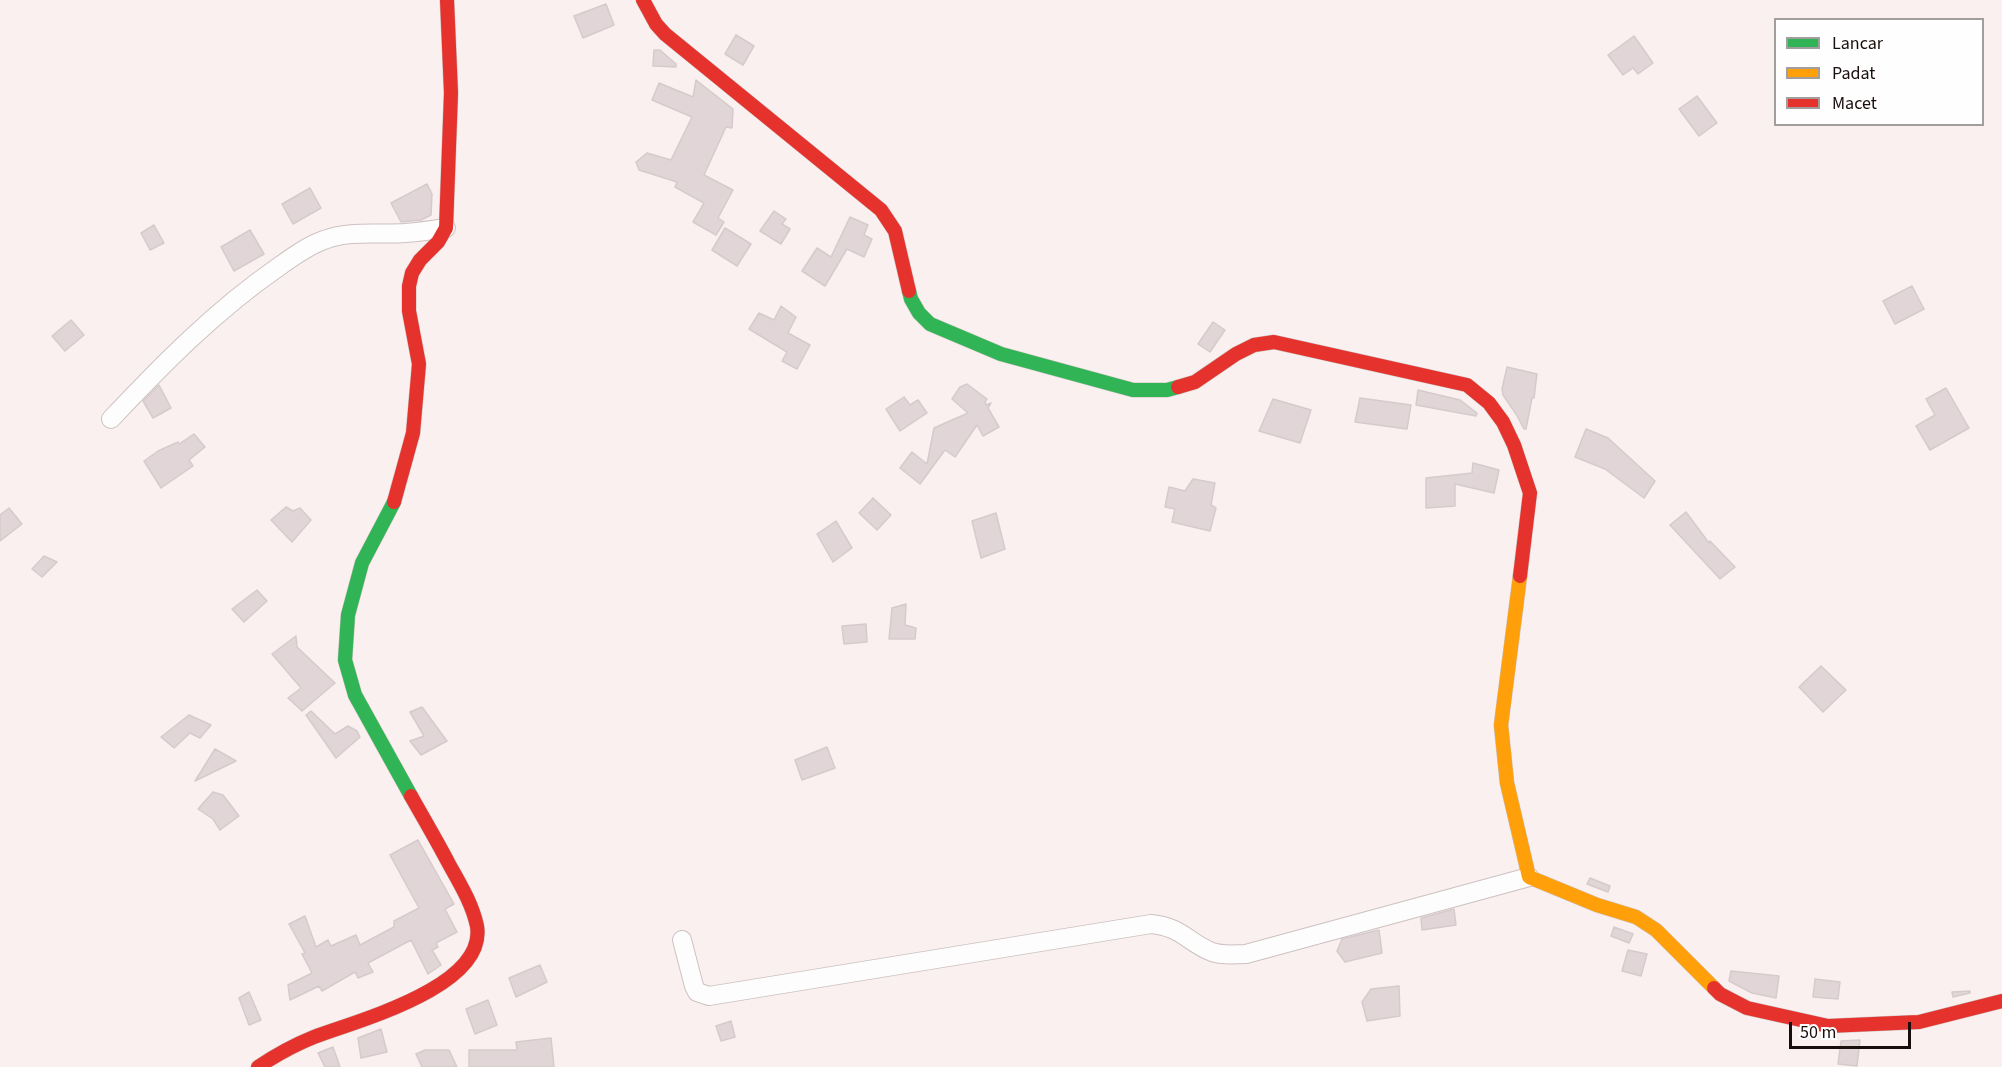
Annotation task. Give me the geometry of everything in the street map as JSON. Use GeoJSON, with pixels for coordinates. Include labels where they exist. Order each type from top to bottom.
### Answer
{"type":"FeatureCollection","features":[{"type":"Feature","properties":{"kind":"street"},"geometry":{"type":"LineString","coordinates":[[258,1067],[291,1047],[417,1000],[448,980],[468,960],[478,934],[470,901],[355,695],[345,660],[348,615],[362,563],[395,500],[413,433],[419,364],[407,311],[410,279],[420,259],[436,245],[446,228],[451,93],[447,0]]}},
{"type":"Feature","properties":{"kind":"street"},"geometry":{"type":"LineString","coordinates":[[643,0],[656,24],[665,34],[881,210],[888,218],[898,239],[911,299],[919,313],[930,324],[1001,354],[1133,390],[1167,390],[1195,382],[1236,354],[1254,345],[1274,342],[1467,385],[1490,404],[1519,456],[1530,493],[1501,725],[1507,783],[1529,877]]}},
{"type":"Feature","properties":{"kind":"street"},"geometry":{"type":"LineString","coordinates":[[111,418],[197,331],[244,290],[295,255],[323,240],[339,236],[365,233],[405,233],[446,228]]}},
{"type":"Feature","properties":{"kind":"street"},"geometry":{"type":"LineString","coordinates":[[682,940],[697,992],[709,996],[1151,924],[1168,926],[1214,952],[1228,955],[1246,954],[1529,877],[1597,905],[1636,917],[1656,930],[1720,994],[1747,1008],[1828,1026],[1919,1022],[2002,1001]]}},
{"type":"Feature","properties":{"kind":"building"},"geometry":{"type":"Polygon","coordinates":[[[606,4],[614,25],[583,38],[574,16],[606,4]]]}},
{"type":"Feature","properties":{"kind":"building"},"geometry":{"type":"Polygon","coordinates":[[[736,35],[754,46],[743,65],[725,54],[736,35]]]}},
{"type":"Feature","properties":{"kind":"building"},"geometry":{"type":"Polygon","coordinates":[[[1634,36],[1653,63],[1638,74],[1633,68],[1623,75],[1608,55],[1634,36]]]}},
{"type":"Feature","properties":{"kind":"building"},"geometry":{"type":"Polygon","coordinates":[[[654,50],[660,50],[676,64],[676,67],[653,66],[654,50]]]}},
{"type":"Feature","properties":{"kind":"building"},"geometry":{"type":"Polygon","coordinates":[[[696,80],[733,109],[732,128],[726,127],[704,175],[733,190],[718,218],[724,222],[716,235],[693,222],[704,203],[675,187],[677,182],[639,170],[636,162],[647,153],[671,160],[692,117],[652,100],[659,83],[693,97],[696,80]]]}},
{"type":"Feature","properties":{"kind":"building"},"geometry":{"type":"Polygon","coordinates":[[[1697,96],[1717,123],[1699,136],[1679,109],[1697,96]]]}},
{"type":"Feature","properties":{"kind":"building"},"geometry":{"type":"Polygon","coordinates":[[[427,184],[432,194],[431,215],[421,220],[401,222],[391,203],[427,184]]]}},
{"type":"Feature","properties":{"kind":"building"},"geometry":{"type":"Polygon","coordinates":[[[310,188],[321,208],[293,224],[282,204],[310,188]]]}},
{"type":"Feature","properties":{"kind":"building"},"geometry":{"type":"Polygon","coordinates":[[[774,211],[786,219],[782,224],[790,229],[781,244],[760,231],[774,211]]]}},
{"type":"Feature","properties":{"kind":"building"},"geometry":{"type":"Polygon","coordinates":[[[850,217],[868,225],[864,235],[872,239],[864,257],[847,249],[825,286],[802,271],[817,248],[831,257],[850,217]]]}},
{"type":"Feature","properties":{"kind":"building"},"geometry":{"type":"Polygon","coordinates":[[[154,225],[164,243],[150,250],[141,233],[154,225]]]}},
{"type":"Feature","properties":{"kind":"building"},"geometry":{"type":"Polygon","coordinates":[[[725,228],[751,244],[737,266],[712,250],[725,228]]]}},
{"type":"Feature","properties":{"kind":"building"},"geometry":{"type":"Polygon","coordinates":[[[250,230],[264,254],[234,271],[221,247],[250,230]]]}},
{"type":"Feature","properties":{"kind":"building"},"geometry":{"type":"Polygon","coordinates":[[[1912,286],[1924,309],[1895,324],[1883,301],[1912,286]]]}},
{"type":"Feature","properties":{"kind":"building"},"geometry":{"type":"Polygon","coordinates":[[[781,306],[796,317],[788,333],[810,345],[797,369],[782,361],[787,352],[749,329],[759,313],[774,320],[781,306]]]}},
{"type":"Feature","properties":{"kind":"building"},"geometry":{"type":"Polygon","coordinates":[[[71,320],[84,335],[65,351],[52,336],[71,320]]]}},
{"type":"Feature","properties":{"kind":"building"},"geometry":{"type":"Polygon","coordinates":[[[1213,322],[1225,330],[1210,352],[1198,344],[1213,322]]]}},
{"type":"Feature","properties":{"kind":"building"},"geometry":{"type":"Polygon","coordinates":[[[1507,367],[1537,374],[1526,429],[1503,395],[1502,389],[1507,367]]]}},
{"type":"Feature","properties":{"kind":"building"},"geometry":{"type":"Polygon","coordinates":[[[967,384],[987,399],[986,405],[991,403],[988,408],[999,427],[983,436],[977,425],[955,457],[945,450],[920,484],[900,468],[912,452],[927,464],[934,428],[968,413],[952,399],[960,387],[967,384]]]}},
{"type":"Feature","properties":{"kind":"building"},"geometry":{"type":"Polygon","coordinates":[[[159,385],[171,408],[153,418],[143,401],[159,385]]]}},
{"type":"Feature","properties":{"kind":"building"},"geometry":{"type":"Polygon","coordinates":[[[1946,388],[1969,428],[1930,450],[1916,426],[1935,415],[1926,399],[1946,388]]]}},
{"type":"Feature","properties":{"kind":"building"},"geometry":{"type":"Polygon","coordinates":[[[1418,390],[1460,400],[1477,413],[1476,416],[1416,405],[1418,390]]]}},
{"type":"Feature","properties":{"kind":"building"},"geometry":{"type":"Polygon","coordinates":[[[904,397],[910,405],[918,400],[927,413],[900,431],[886,409],[904,397]]]}},
{"type":"Feature","properties":{"kind":"building"},"geometry":{"type":"Polygon","coordinates":[[[1360,398],[1411,405],[1407,429],[1355,422],[1360,398]]]}},
{"type":"Feature","properties":{"kind":"building"},"geometry":{"type":"Polygon","coordinates":[[[1273,399],[1311,410],[1300,443],[1259,431],[1273,399]]]}},
{"type":"Feature","properties":{"kind":"building"},"geometry":{"type":"Polygon","coordinates":[[[1586,429],[1608,438],[1655,481],[1644,498],[1605,469],[1575,457],[1586,429]]]}},
{"type":"Feature","properties":{"kind":"building"},"geometry":{"type":"Polygon","coordinates":[[[194,434],[205,447],[189,460],[193,466],[161,488],[144,461],[158,451],[178,442],[179,444],[194,434]]]}},
{"type":"Feature","properties":{"kind":"building"},"geometry":{"type":"Polygon","coordinates":[[[1473,463],[1499,470],[1494,493],[1455,484],[1455,506],[1426,508],[1426,478],[1472,473],[1473,463]]]}},
{"type":"Feature","properties":{"kind":"building"},"geometry":{"type":"Polygon","coordinates":[[[1193,479],[1215,483],[1211,505],[1216,508],[1210,531],[1172,522],[1175,509],[1165,507],[1169,487],[1185,491],[1193,479]]]}},
{"type":"Feature","properties":{"kind":"building"},"geometry":{"type":"Polygon","coordinates":[[[873,498],[891,515],[877,530],[859,513],[873,498]]]}},
{"type":"Feature","properties":{"kind":"building"},"geometry":{"type":"Polygon","coordinates":[[[286,507],[293,511],[300,508],[311,520],[292,542],[271,520],[286,507]]]}},
{"type":"Feature","properties":{"kind":"building"},"geometry":{"type":"Polygon","coordinates":[[[9,508],[22,524],[0,541],[0,515],[9,508]]]}},
{"type":"Feature","properties":{"kind":"building"},"geometry":{"type":"Polygon","coordinates":[[[1686,512],[1709,543],[1710,541],[1735,567],[1720,579],[1670,525],[1686,512]]]}},
{"type":"Feature","properties":{"kind":"building"},"geometry":{"type":"Polygon","coordinates":[[[996,513],[1005,549],[981,558],[972,521],[996,513]]]}},
{"type":"Feature","properties":{"kind":"building"},"geometry":{"type":"Polygon","coordinates":[[[836,521],[852,548],[833,562],[817,534],[836,521]]]}},
{"type":"Feature","properties":{"kind":"building"},"geometry":{"type":"Polygon","coordinates":[[[44,556],[57,562],[42,577],[32,569],[44,556]]]}},
{"type":"Feature","properties":{"kind":"building"},"geometry":{"type":"Polygon","coordinates":[[[257,590],[267,601],[244,622],[232,609],[257,590]]]}},
{"type":"Feature","properties":{"kind":"building"},"geometry":{"type":"Polygon","coordinates":[[[906,604],[905,625],[916,628],[915,639],[889,639],[892,608],[906,604]]]}},
{"type":"Feature","properties":{"kind":"building"},"geometry":{"type":"Polygon","coordinates":[[[866,624],[867,642],[844,644],[842,626],[866,624]]]}},
{"type":"Feature","properties":{"kind":"building"},"geometry":{"type":"Polygon","coordinates":[[[296,636],[297,647],[335,683],[302,711],[288,698],[301,688],[272,654],[296,636]]]}},
{"type":"Feature","properties":{"kind":"building"},"geometry":{"type":"Polygon","coordinates":[[[1821,666],[1846,690],[1823,712],[1799,687],[1821,666]]]}},
{"type":"Feature","properties":{"kind":"building"},"geometry":{"type":"Polygon","coordinates":[[[422,707],[447,741],[421,755],[410,741],[424,736],[410,712],[422,707]]]}},
{"type":"Feature","properties":{"kind":"building"},"geometry":{"type":"Polygon","coordinates":[[[311,711],[335,734],[348,726],[357,731],[360,737],[336,758],[306,715],[311,711]]]}},
{"type":"Feature","properties":{"kind":"building"},"geometry":{"type":"Polygon","coordinates":[[[189,715],[211,725],[200,738],[190,733],[174,748],[161,737],[189,715]]]}},
{"type":"Feature","properties":{"kind":"building"},"geometry":{"type":"Polygon","coordinates":[[[827,747],[835,768],[802,780],[795,760],[827,747]]]}},
{"type":"Feature","properties":{"kind":"building"},"geometry":{"type":"Polygon","coordinates":[[[215,749],[236,761],[195,781],[215,749]]]}},
{"type":"Feature","properties":{"kind":"building"},"geometry":{"type":"Polygon","coordinates":[[[213,792],[223,795],[239,816],[220,830],[213,819],[198,809],[213,792]]]}},
{"type":"Feature","properties":{"kind":"building"},"geometry":{"type":"Polygon","coordinates":[[[418,840],[454,904],[445,909],[457,932],[436,943],[438,947],[432,950],[441,965],[428,974],[411,940],[368,963],[373,972],[358,978],[355,972],[322,991],[319,986],[290,1000],[288,985],[312,973],[302,954],[305,953],[289,924],[305,916],[316,947],[328,940],[331,946],[356,935],[360,945],[394,927],[394,921],[419,908],[390,855],[418,840]]]}},
{"type":"Feature","properties":{"kind":"building"},"geometry":{"type":"Polygon","coordinates":[[[1590,878],[1610,886],[1608,892],[1587,884],[1590,878]]]}},
{"type":"Feature","properties":{"kind":"building"},"geometry":{"type":"Polygon","coordinates":[[[1454,909],[1456,925],[1422,930],[1421,918],[1454,909]]]}},
{"type":"Feature","properties":{"kind":"building"},"geometry":{"type":"Polygon","coordinates":[[[1614,927],[1633,934],[1629,943],[1611,936],[1614,927]]]}},
{"type":"Feature","properties":{"kind":"building"},"geometry":{"type":"Polygon","coordinates":[[[1379,930],[1382,953],[1345,962],[1337,951],[1342,939],[1379,930]]]}},
{"type":"Feature","properties":{"kind":"building"},"geometry":{"type":"Polygon","coordinates":[[[1628,950],[1647,954],[1641,976],[1622,971],[1628,950]]]}},
{"type":"Feature","properties":{"kind":"building"},"geometry":{"type":"Polygon","coordinates":[[[540,965],[547,982],[516,997],[509,978],[540,965]]]}},
{"type":"Feature","properties":{"kind":"building"},"geometry":{"type":"Polygon","coordinates":[[[1731,971],[1779,976],[1776,998],[1752,993],[1729,981],[1731,971]]]}},
{"type":"Feature","properties":{"kind":"building"},"geometry":{"type":"Polygon","coordinates":[[[1815,979],[1840,982],[1838,999],[1813,997],[1815,979]]]}},
{"type":"Feature","properties":{"kind":"building"},"geometry":{"type":"Polygon","coordinates":[[[1399,986],[1400,1016],[1367,1021],[1362,1002],[1371,989],[1399,986]]]}},
{"type":"Feature","properties":{"kind":"building"},"geometry":{"type":"Polygon","coordinates":[[[1970,991],[1970,993],[1953,997],[1952,992],[1970,991]]]}},
{"type":"Feature","properties":{"kind":"building"},"geometry":{"type":"Polygon","coordinates":[[[249,992],[261,1020],[249,1025],[239,998],[249,992]]]}},
{"type":"Feature","properties":{"kind":"building"},"geometry":{"type":"Polygon","coordinates":[[[488,1000],[497,1025],[475,1034],[466,1009],[488,1000]]]}},
{"type":"Feature","properties":{"kind":"building"},"geometry":{"type":"Polygon","coordinates":[[[731,1021],[735,1037],[721,1041],[716,1026],[731,1021]]]}},
{"type":"Feature","properties":{"kind":"building"},"geometry":{"type":"Polygon","coordinates":[[[381,1029],[387,1052],[361,1058],[358,1038],[381,1029]]]}},
{"type":"Feature","properties":{"kind":"building"},"geometry":{"type":"Polygon","coordinates":[[[551,1038],[554,1067],[469,1067],[469,1050],[517,1050],[516,1042],[551,1038]]]}},
{"type":"Feature","properties":{"kind":"building"},"geometry":{"type":"Polygon","coordinates":[[[1860,1040],[1857,1066],[1838,1064],[1841,1041],[1860,1040]]]}},
{"type":"Feature","properties":{"kind":"building"},"geometry":{"type":"Polygon","coordinates":[[[333,1047],[340,1067],[325,1067],[318,1053],[333,1047]]]}},
{"type":"Feature","properties":{"kind":"building"},"geometry":{"type":"Polygon","coordinates":[[[425,1050],[449,1050],[457,1067],[422,1067],[416,1054],[425,1050]]]}},
{"type":"Feature","properties":{"kind":"traffic: fast"},"geometry":{"type":"LineString","coordinates":[[909,291],[919,313],[930,324],[1001,354],[1133,390],[1167,390],[1178,387]]}},
{"type":"Feature","properties":{"kind":"traffic: fast"},"geometry":{"type":"LineString","coordinates":[[394,502],[362,563],[348,615],[345,660],[355,695],[411,796]]}},
{"type":"Feature","properties":{"kind":"traffic: slow"},"geometry":{"type":"LineString","coordinates":[[1520,576],[1501,725],[1507,783],[1529,877],[1597,905],[1636,917],[1656,930],[1714,988]]}},
{"type":"Feature","properties":{"kind":"traffic: jam"},"geometry":{"type":"LineString","coordinates":[[394,502],[413,433],[419,364],[409,311],[409,286],[412,273],[420,260],[438,242],[446,228],[451,93],[447,0]]}},
{"type":"Feature","properties":{"kind":"traffic: jam"},"geometry":{"type":"LineString","coordinates":[[643,0],[656,24],[665,34],[881,210],[895,231],[909,291]]}},
{"type":"Feature","properties":{"kind":"traffic: jam"},"geometry":{"type":"LineString","coordinates":[[1178,387],[1195,382],[1236,354],[1254,345],[1274,342],[1467,385],[1489,403],[1503,422],[1514,445],[1530,493],[1520,576]]}},
{"type":"Feature","properties":{"kind":"traffic: jam"},"geometry":{"type":"LineString","coordinates":[[258,1067],[285,1050],[307,1040],[387,1011],[441,984],[462,967],[475,948],[477,926],[469,902],[411,796]]}},
{"type":"Feature","properties":{"kind":"traffic: jam"},"geometry":{"type":"LineString","coordinates":[[1714,988],[1720,994],[1747,1008],[1828,1026],[1919,1022],[2002,1001]]}}]}
